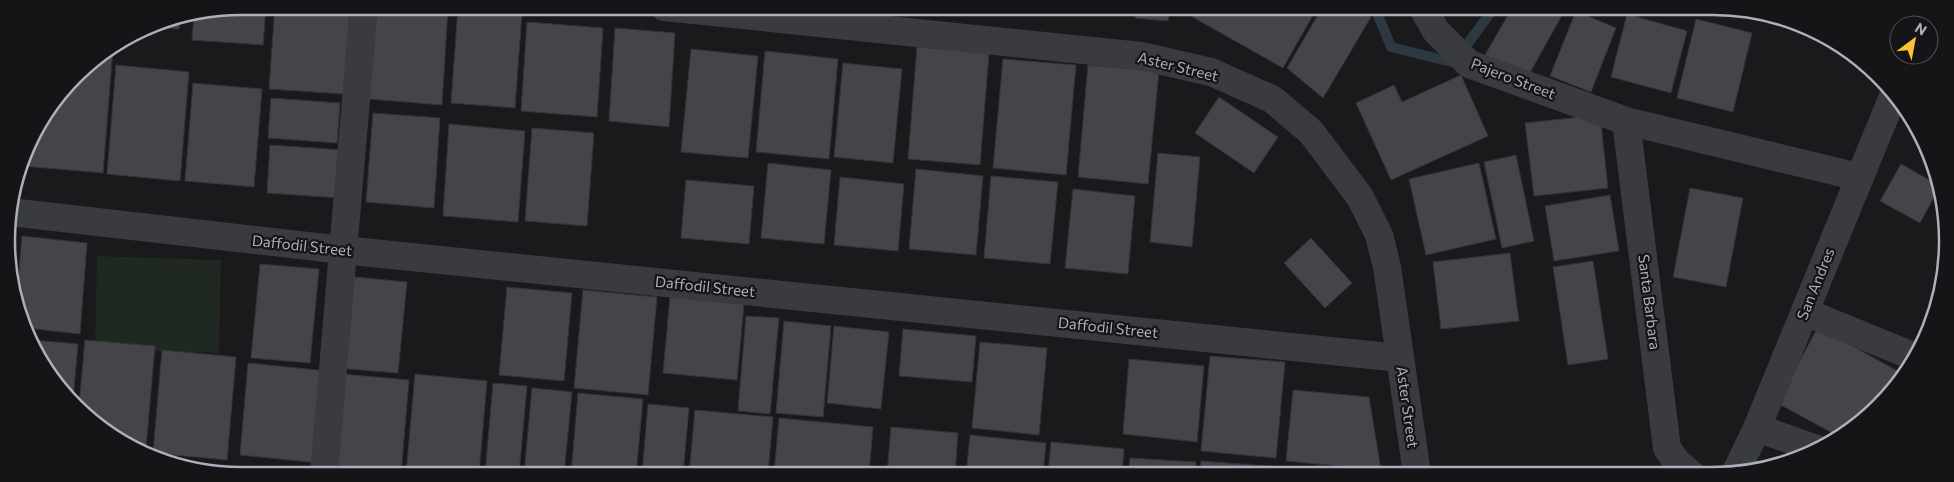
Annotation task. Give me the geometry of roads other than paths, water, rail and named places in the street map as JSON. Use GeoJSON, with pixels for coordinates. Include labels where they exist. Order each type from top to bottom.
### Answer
{"type":"FeatureCollection","features":[{"type":"Feature","properties":{"kind":"street"},"geometry":{"type":"LineString","coordinates":[[325,467],[363,15]]}},
{"type":"Feature","properties":{"kind":"street","name":"Aster Street"},"geometry":{"type":"LineString","coordinates":[[742,15],[1141,56],[1211,72],[1272,99],[1311,132],[1360,197],[1379,235],[1387,267],[1416,467]]}},
{"type":"Feature","properties":{"kind":"street","name":"Pajero Street"},"geometry":{"type":"LineString","coordinates":[[1427,15],[1436,31],[1469,64],[1626,121],[1859,177]]}},
{"type":"Feature","properties":{"kind":"street","name":"San Andres"},"geometry":{"type":"LineString","coordinates":[[1739,465],[1757,428],[1891,102]]}},
{"type":"Feature","properties":{"kind":"street","name":"Santa Barbara"},"geometry":{"type":"LineString","coordinates":[[1626,121],[1667,448],[1683,467]]}},
{"type":"Feature","properties":{"kind":"street","name":"Daffodil Street"},"geometry":{"type":"LineString","coordinates":[[17,213],[343,250],[1400,358]]}},
{"type":"Feature","properties":{"kind":"street"},"geometry":{"type":"LineString","coordinates":[[1805,312],[1909,354]]}},
{"type":"Feature","properties":{"kind":"street"},"geometry":{"type":"LineString","coordinates":[[1757,428],[1808,446]]}},
{"type":"Feature","properties":{"kind":"waterway"},"geometry":{"type":"LineString","coordinates":[[1378,15],[1391,47],[1451,62],[1457,58]]}},
{"type":"Feature","properties":{"kind":"waterway"},"geometry":{"type":"LineString","coordinates":[[1463,50],[1489,15]]}}]}
